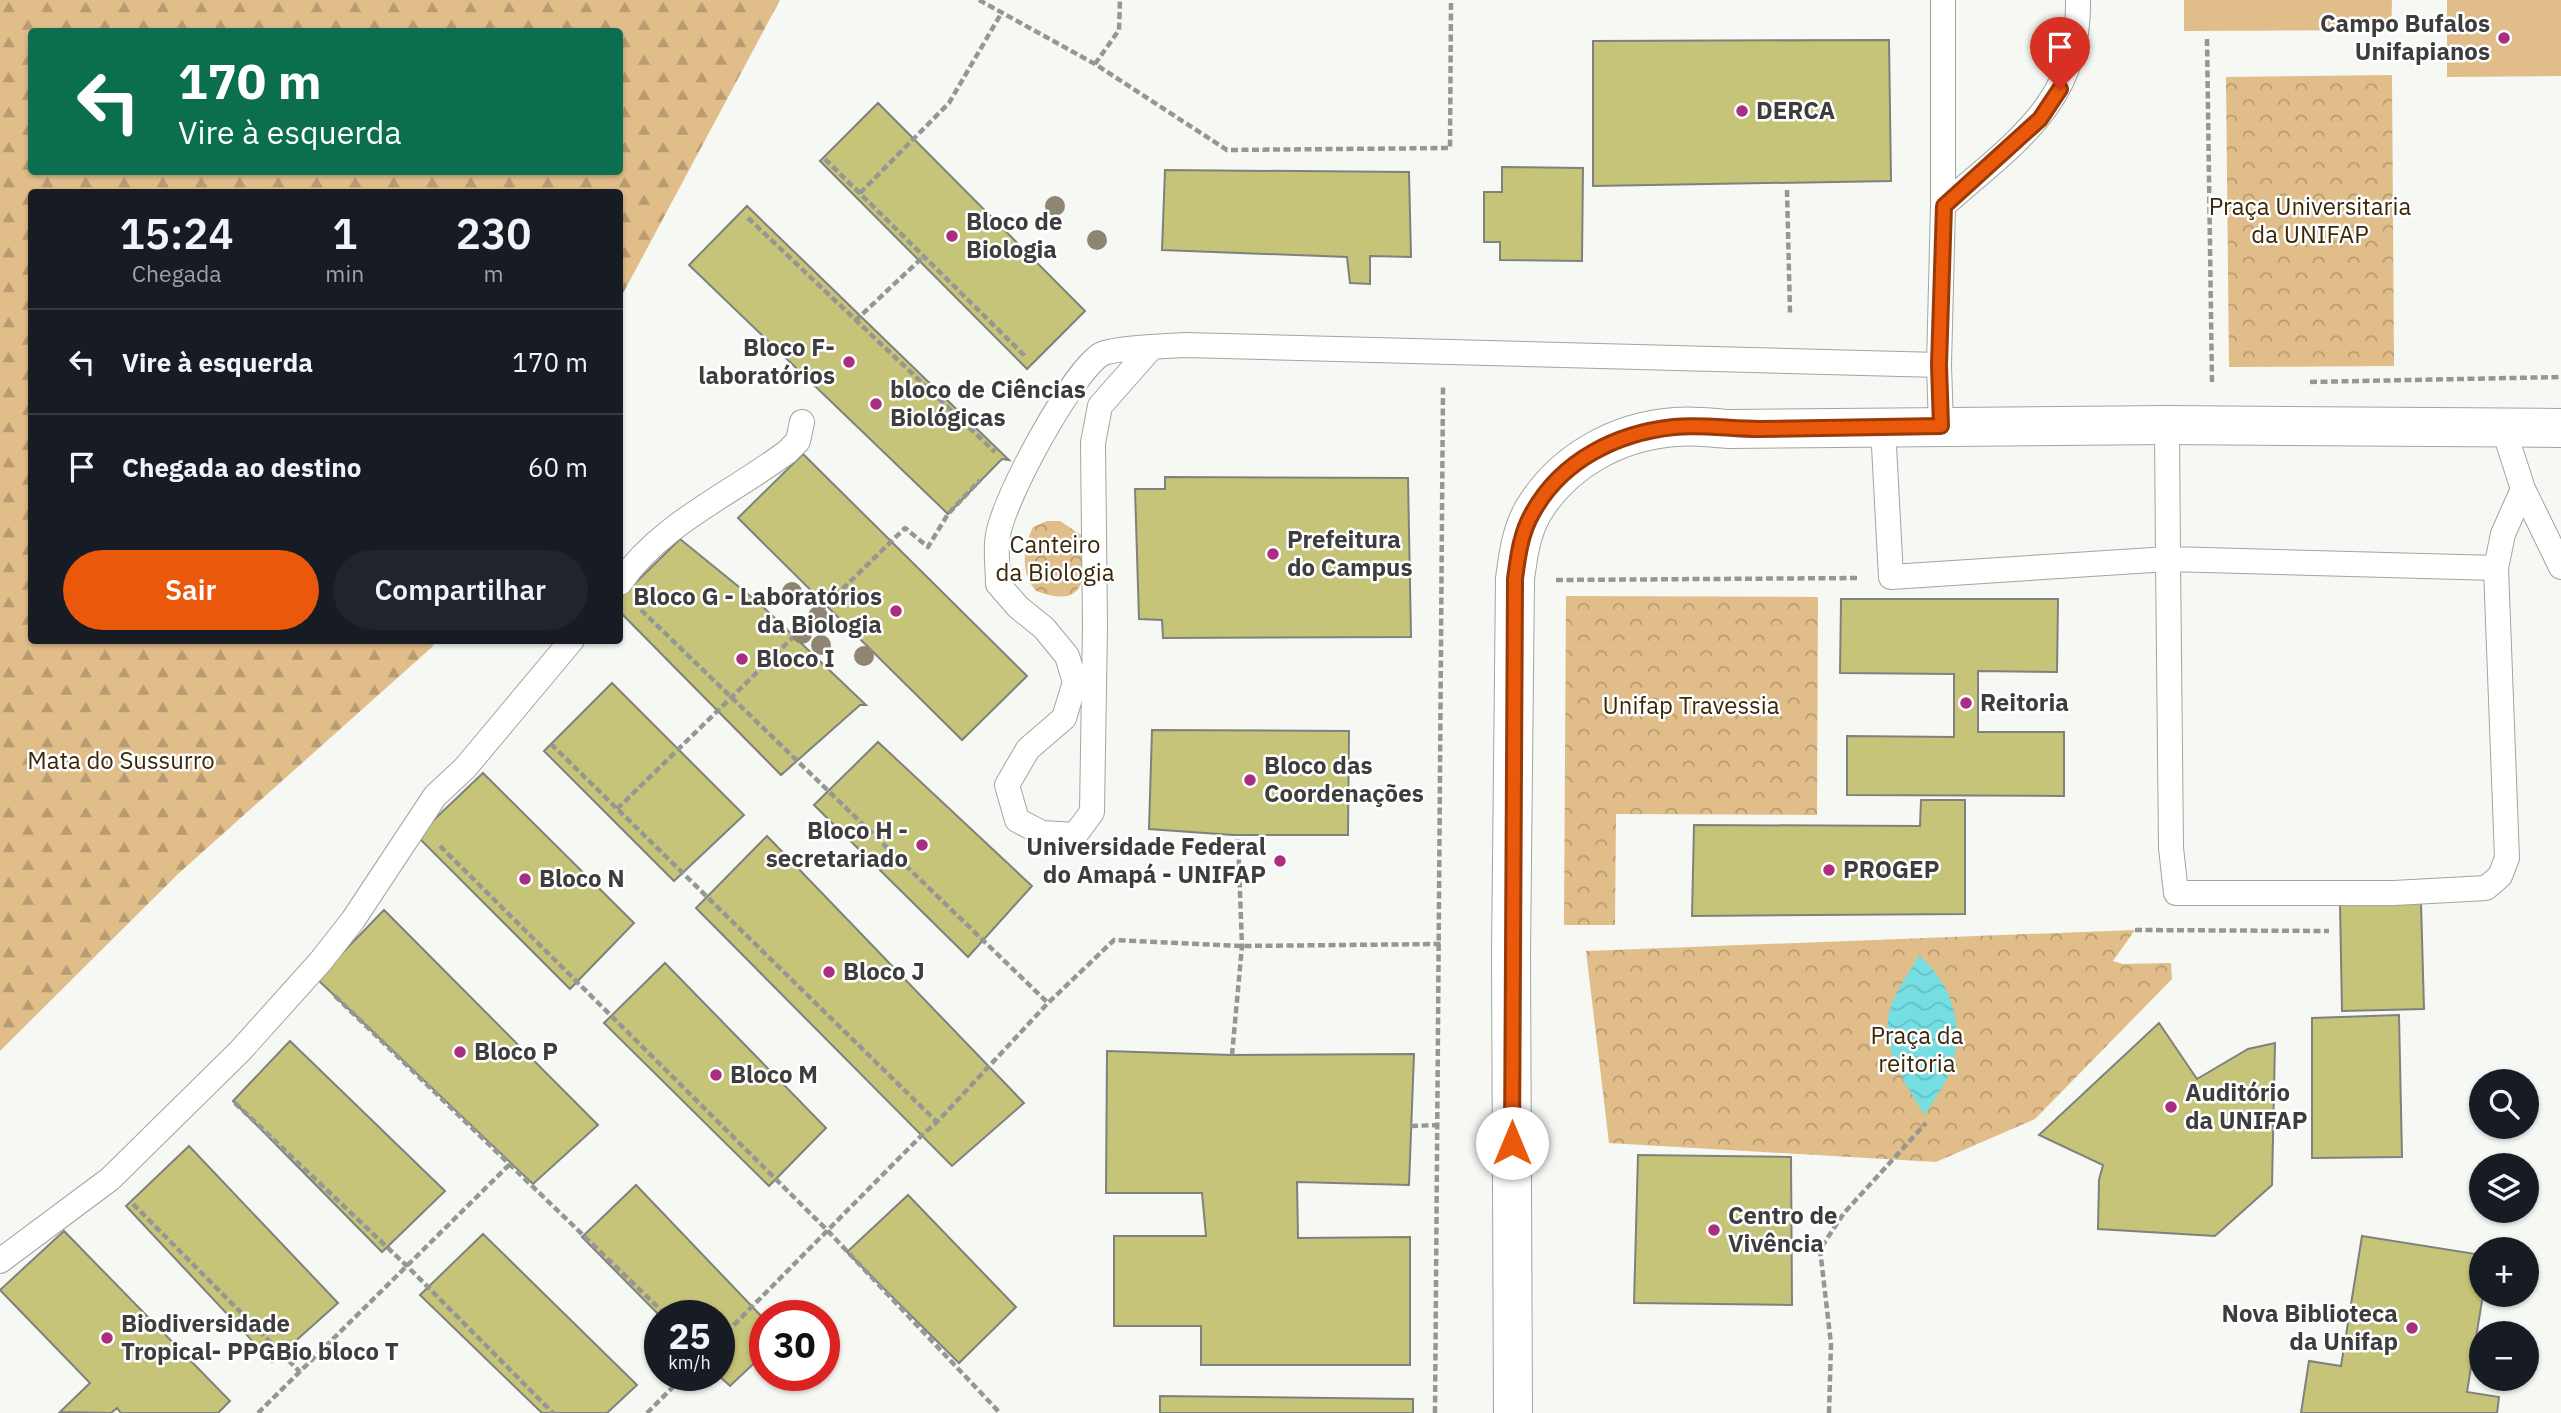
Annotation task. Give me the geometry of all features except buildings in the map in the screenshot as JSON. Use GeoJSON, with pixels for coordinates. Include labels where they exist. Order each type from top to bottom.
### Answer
{"type":"FeatureCollection","features":[{"type":"Feature","properties":{"kind":"street"},"geometry":{"type":"LineString","coordinates":[[1513,1413],[1511,955],[1515,579],[1521,540],[1533,511],[1558,481],[1592,450],[1636,433],[1677,427],[2167,425],[2561,428]]}},
{"type":"Feature","properties":{"kind":"lane"},"geometry":{"type":"LineString","coordinates":[[1941,426],[1939,365],[1944,206],[1943,0]]}},
{"type":"Feature","properties":{"kind":"lane"},"geometry":{"type":"LineString","coordinates":[[1944,206],[2040,119],[2070,66],[2079,34],[2078,0]]}},
{"type":"Feature","properties":{"kind":"lane"},"geometry":{"type":"LineString","coordinates":[[1152,348],[1100,406],[1093,443],[1095,626],[1092,812],[1075,835],[1042,833],[1017,820],[1007,785],[1028,749],[1064,718],[1075,682],[1067,656],[1044,628],[1018,607],[998,583],[998,535],[1018,476],[1079,377],[1101,354],[1152,348],[1185,345],[1939,365]]}},
{"type":"Feature","properties":{"kind":"lane"},"geometry":{"type":"LineString","coordinates":[[627,593],[632,564],[654,544],[787,452],[798,441],[802,422]]}},
{"type":"Feature","properties":{"kind":"lane"},"geometry":{"type":"LineString","coordinates":[[2167,425],[2171,848],[2176,893],[2407,892],[2486,888],[2500,876],[2507,858],[2496,568],[2503,534],[2523,489]]}},
{"type":"Feature","properties":{"kind":"lane"},"geometry":{"type":"LineString","coordinates":[[1883,427],[1891,577],[2168,559],[2496,568]]}},
{"type":"Feature","properties":{"kind":"lane"},"geometry":{"type":"LineString","coordinates":[[2503,427],[2523,489],[2561,567]]}},
{"type":"Feature","properties":{"kind":"lane"},"geometry":{"type":"LineString","coordinates":[[0,1261],[110,1179],[240,1051],[320,962],[353,920],[435,796],[466,768],[569,644]]}},
{"type":"Feature","properties":{"kind":"path"},"geometry":{"type":"LineString","coordinates":[[979,0],[1095,64],[1227,150],[1450,148],[1451,0]]}},
{"type":"Feature","properties":{"kind":"path"},"geometry":{"type":"LineString","coordinates":[[1095,64],[1119,30],[1120,0]]}},
{"type":"Feature","properties":{"kind":"path"},"geometry":{"type":"LineString","coordinates":[[860,193],[949,103],[1002,12]]}},
{"type":"Feature","properties":{"kind":"path"},"geometry":{"type":"LineString","coordinates":[[2207,39],[2212,384]]}},
{"type":"Feature","properties":{"kind":"path"},"geometry":{"type":"LineString","coordinates":[[825,159],[1027,358]]}},
{"type":"Feature","properties":{"kind":"path"},"geometry":{"type":"LineString","coordinates":[[1787,190],[1790,313]]}},
{"type":"Feature","properties":{"kind":"path"},"geometry":{"type":"LineString","coordinates":[[748,218],[1002,459]]}},
{"type":"Feature","properties":{"kind":"path"},"geometry":{"type":"LineString","coordinates":[[855,321],[925,255]]}},
{"type":"Feature","properties":{"kind":"path"},"geometry":{"type":"LineString","coordinates":[[1435,1413],[1441,944],[1443,373]]}},
{"type":"Feature","properties":{"kind":"path"},"geometry":{"type":"LineString","coordinates":[[2296,383],[2561,377]]}},
{"type":"Feature","properties":{"kind":"path"},"geometry":{"type":"LineString","coordinates":[[2198,385],[2226,384]]}},
{"type":"Feature","properties":{"kind":"path"},"geometry":{"type":"LineString","coordinates":[[617,809],[905,528],[928,547],[948,514],[984,477]]}},
{"type":"Feature","properties":{"kind":"path"},"geometry":{"type":"LineString","coordinates":[[1515,579],[1891,577]]}},
{"type":"Feature","properties":{"kind":"path"},"geometry":{"type":"LineString","coordinates":[[627,593],[730,697],[1048,1003]]}},
{"type":"Feature","properties":{"kind":"path"},"geometry":{"type":"LineString","coordinates":[[551,744],[937,1122]]}},
{"type":"Feature","properties":{"kind":"path"},"geometry":{"type":"LineString","coordinates":[[433,839],[827,1230],[1000,1413]]}},
{"type":"Feature","properties":{"kind":"path"},"geometry":{"type":"LineString","coordinates":[[1232,1055],[1242,946],[1238,839]]}},
{"type":"Feature","properties":{"kind":"path"},"geometry":{"type":"LineString","coordinates":[[2135,930],[2329,931]]}},
{"type":"Feature","properties":{"kind":"path"},"geometry":{"type":"LineString","coordinates":[[735,1324],[937,1122],[1048,1003],[1115,940],[1242,946],[1441,944]]}},
{"type":"Feature","properties":{"kind":"path"},"geometry":{"type":"LineString","coordinates":[[327,988],[651,1300]]}},
{"type":"Feature","properties":{"kind":"path"},"geometry":{"type":"LineString","coordinates":[[233,1101],[408,1267],[553,1413]]}},
{"type":"Feature","properties":{"kind":"path"},"geometry":{"type":"LineString","coordinates":[[1829,1413],[1831,1344],[1820,1249],[1844,1213],[1926,1123]]}},
{"type":"Feature","properties":{"kind":"path"},"geometry":{"type":"LineString","coordinates":[[1410,1126],[1439,1125]]}},
{"type":"Feature","properties":{"kind":"path"},"geometry":{"type":"LineString","coordinates":[[258,1413],[511,1163]]}},
{"type":"Feature","properties":{"kind":"path"},"geometry":{"type":"LineString","coordinates":[[131,1202],[300,1372]]}},
{"type":"Feature","properties":{"kind":"path"},"geometry":{"type":"LineString","coordinates":[[647,1413],[669,1391]]}},
{"type":"Feature","properties":{"kind":"green space","name":"Mata do Sussurro"},"geometry":{"type":"Polygon","coordinates":[[[0,0],[780,0],[623,293],[623,189],[28,189],[28,644],[434,644],[178,874],[0,1051],[0,0]]]}},
{"type":"Feature","properties":{"kind":"green space"},"geometry":{"type":"Polygon","coordinates":[[[2184,0],[2392,0],[2391,30],[2184,31],[2184,0]]]}},
{"type":"Feature","properties":{"kind":"green space","name":"Campo Bufalos Unifapianos"},"geometry":{"type":"Polygon","coordinates":[[[2447,0],[2561,0],[2561,76],[2447,77],[2447,0]]]}},
{"type":"Feature","properties":{"kind":"green space","name":"Praça Universitaria da UNIFAP"},"geometry":{"type":"Polygon","coordinates":[[[2392,75],[2394,366],[2229,367],[2226,77],[2392,75]]]}},
{"type":"Feature","properties":{"kind":"green space","name":"Canteiro da Biologia"},"geometry":{"type":"Polygon","coordinates":[[[1047,521],[1060,521],[1084,537],[1083,577],[1074,593],[1066,596],[1053,596],[1036,591],[1027,576],[1025,551],[1030,535],[1033,527],[1047,521]]]}},
{"type":"Feature","properties":{"kind":"green space","name":"Unifap Travessia"},"geometry":{"type":"Polygon","coordinates":[[[1566,596],[1818,597],[1817,815],[1616,814],[1615,925],[1564,925],[1566,596]]]}},
{"type":"Feature","properties":{"kind":"green space","name":"Praça da reitoria"},"geometry":{"type":"Polygon","coordinates":[[[2135,930],[2113,961],[2123,964],[2171,963],[2172,979],[2035,1119],[1936,1162],[1609,1143],[1586,951],[2135,930]]]}},
{"type":"Feature","properties":{"kind":"water"},"geometry":{"type":"Polygon","coordinates":[[[1919,955],[1946,990],[1952,1003],[1957,1032],[1951,1069],[1925,1115],[1901,1076],[1890,1048],[1888,1033],[1892,1003],[1919,955]]]}},
{"type":"Feature","properties":{"kind":"place","name":"Campo Bufalos Unifapianos"},"geometry":{"type":"Point","coordinates":[2504,38]}},
{"type":"Feature","properties":{"kind":"place","name":"DERCA"},"geometry":{"type":"Point","coordinates":[1742,111]}},
{"type":"Feature","properties":{"kind":"place","name":"Bloco de Biologia"},"geometry":{"type":"Point","coordinates":[952,236]}},
{"type":"Feature","properties":{"kind":"place","name":"Bloco F- laboratórios"},"geometry":{"type":"Point","coordinates":[849,362]}},
{"type":"Feature","properties":{"kind":"place","name":"bloco de Ciências Biológicas"},"geometry":{"type":"Point","coordinates":[876,404]}},
{"type":"Feature","properties":{"kind":"place","name":"Prefeitura do Campus"},"geometry":{"type":"Point","coordinates":[1273,554]}},
{"type":"Feature","properties":{"kind":"place","name":"Bloco G - Laboratórios da Biologia"},"geometry":{"type":"Point","coordinates":[896,611]}},
{"type":"Feature","properties":{"kind":"place","name":"Bloco I"},"geometry":{"type":"Point","coordinates":[742,659]}},
{"type":"Feature","properties":{"kind":"place","name":"Reitoria"},"geometry":{"type":"Point","coordinates":[1966,703]}},
{"type":"Feature","properties":{"kind":"place","name":"Bloco das Coordenações"},"geometry":{"type":"Point","coordinates":[1250,780]}},
{"type":"Feature","properties":{"kind":"place","name":"Bloco H - secretariado"},"geometry":{"type":"Point","coordinates":[922,845]}},
{"type":"Feature","properties":{"kind":"place","name":"Universidade Federal do Amapá - UNIFAP"},"geometry":{"type":"Point","coordinates":[1280,861]}},
{"type":"Feature","properties":{"kind":"place","name":"PROGEP"},"geometry":{"type":"Point","coordinates":[1829,870]}},
{"type":"Feature","properties":{"kind":"place","name":"Bloco N"},"geometry":{"type":"Point","coordinates":[525,879]}},
{"type":"Feature","properties":{"kind":"place","name":"Bloco J"},"geometry":{"type":"Point","coordinates":[829,972]}},
{"type":"Feature","properties":{"kind":"place","name":"Bloco P"},"geometry":{"type":"Point","coordinates":[460,1052]}},
{"type":"Feature","properties":{"kind":"place","name":"Bloco M"},"geometry":{"type":"Point","coordinates":[716,1075]}},
{"type":"Feature","properties":{"kind":"place","name":"Auditório da UNIFAP"},"geometry":{"type":"Point","coordinates":[2171,1107]}},
{"type":"Feature","properties":{"kind":"place","name":"Centro de Vivência"},"geometry":{"type":"Point","coordinates":[1714,1230]}},
{"type":"Feature","properties":{"kind":"place","name":"Nova Biblioteca da Unifap"},"geometry":{"type":"Point","coordinates":[2412,1328]}},
{"type":"Feature","properties":{"kind":"place","name":"Biodiversidade Tropical- PPGBio bloco T"},"geometry":{"type":"Point","coordinates":[107,1338]}},
{"type":"Feature","properties":{"kind":"route"},"geometry":{"type":"LineString","coordinates":[[1512,1143],[1515,579],[1521,540],[1533,511],[1558,481],[1592,450],[1636,433],[1677,427],[1729,429],[1941,426],[1939,365],[1944,206],[2040,119],[2060,89]]}}]}
